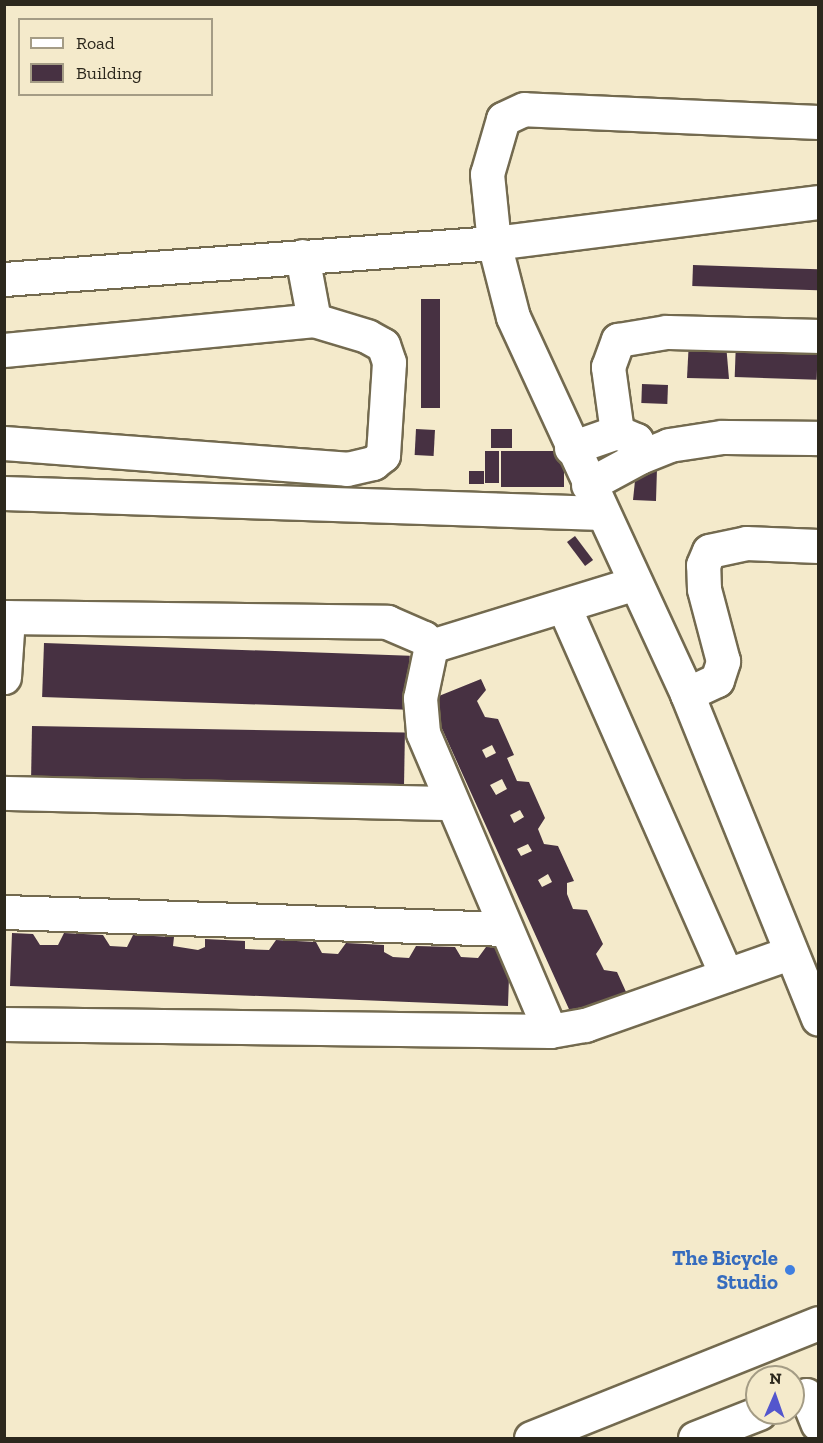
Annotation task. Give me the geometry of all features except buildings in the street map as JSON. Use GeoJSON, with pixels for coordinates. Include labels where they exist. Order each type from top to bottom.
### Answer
{"type":"FeatureCollection","features":[{"type":"Feature","properties":{"kind":"street"},"geometry":{"type":"LineString","coordinates":[[819,122],[510,112],[494,141],[487,174],[494,243],[513,317],[633,584],[687,694],[789,953],[819,1019]]}},
{"type":"Feature","properties":{"kind":"street"},"geometry":{"type":"LineString","coordinates":[[4,279],[494,243],[819,202]]}},
{"type":"Feature","properties":{"kind":"street"},"geometry":{"type":"LineString","coordinates":[[302,256],[314,320]]}},
{"type":"Feature","properties":{"kind":"street"},"geometry":{"type":"LineString","coordinates":[[4,350],[314,320],[383,345],[389,362],[383,455],[373,463],[347,469],[4,443]]}},
{"type":"Feature","properties":{"kind":"street"},"geometry":{"type":"LineString","coordinates":[[617,432],[608,367],[618,340],[666,332],[819,336]]}},
{"type":"Feature","properties":{"kind":"street"},"geometry":{"type":"LineString","coordinates":[[571,448],[617,432],[636,440],[640,457]]}},
{"type":"Feature","properties":{"kind":"street"},"geometry":{"type":"LineString","coordinates":[[4,493],[595,499],[640,457],[669,445],[722,437],[819,438]]}},
{"type":"Feature","properties":{"kind":"street"},"geometry":{"type":"LineString","coordinates":[[687,694],[717,680],[723,661],[704,590],[703,564],[709,551],[746,543],[819,546]]}},
{"type":"Feature","properties":{"kind":"street"},"geometry":{"type":"LineString","coordinates":[[431,646],[633,584]]}},
{"type":"Feature","properties":{"kind":"street"},"geometry":{"type":"LineString","coordinates":[[564,607],[726,975]]}},
{"type":"Feature","properties":{"kind":"street"},"geometry":{"type":"LineString","coordinates":[[4,677],[6,617],[387,622],[408,626],[431,646]]}},
{"type":"Feature","properties":{"kind":"street"},"geometry":{"type":"LineString","coordinates":[[431,646],[420,698],[423,733],[449,803],[550,1031]]}},
{"type":"Feature","properties":{"kind":"street"},"geometry":{"type":"LineString","coordinates":[[4,793],[449,803]]}},
{"type":"Feature","properties":{"kind":"street"},"geometry":{"type":"LineString","coordinates":[[4,912],[505,929]]}},
{"type":"Feature","properties":{"kind":"street"},"geometry":{"type":"LineString","coordinates":[[4,1024],[550,1031],[585,1025],[789,953]]}},
{"type":"Feature","properties":{"kind":"street"},"geometry":{"type":"LineString","coordinates":[[531,1438],[819,1323]]}},
{"type":"Feature","properties":{"kind":"street"},"geometry":{"type":"LineString","coordinates":[[806,1395],[819,1424]]}},
{"type":"Feature","properties":{"kind":"street"},"geometry":{"type":"LineString","coordinates":[[695,1438],[745,1418]]}},
{"type":"Feature","properties":{"kind":"place","name":"The Bicycle Studio"},"geometry":{"type":"Point","coordinates":[790,1270]}}]}
